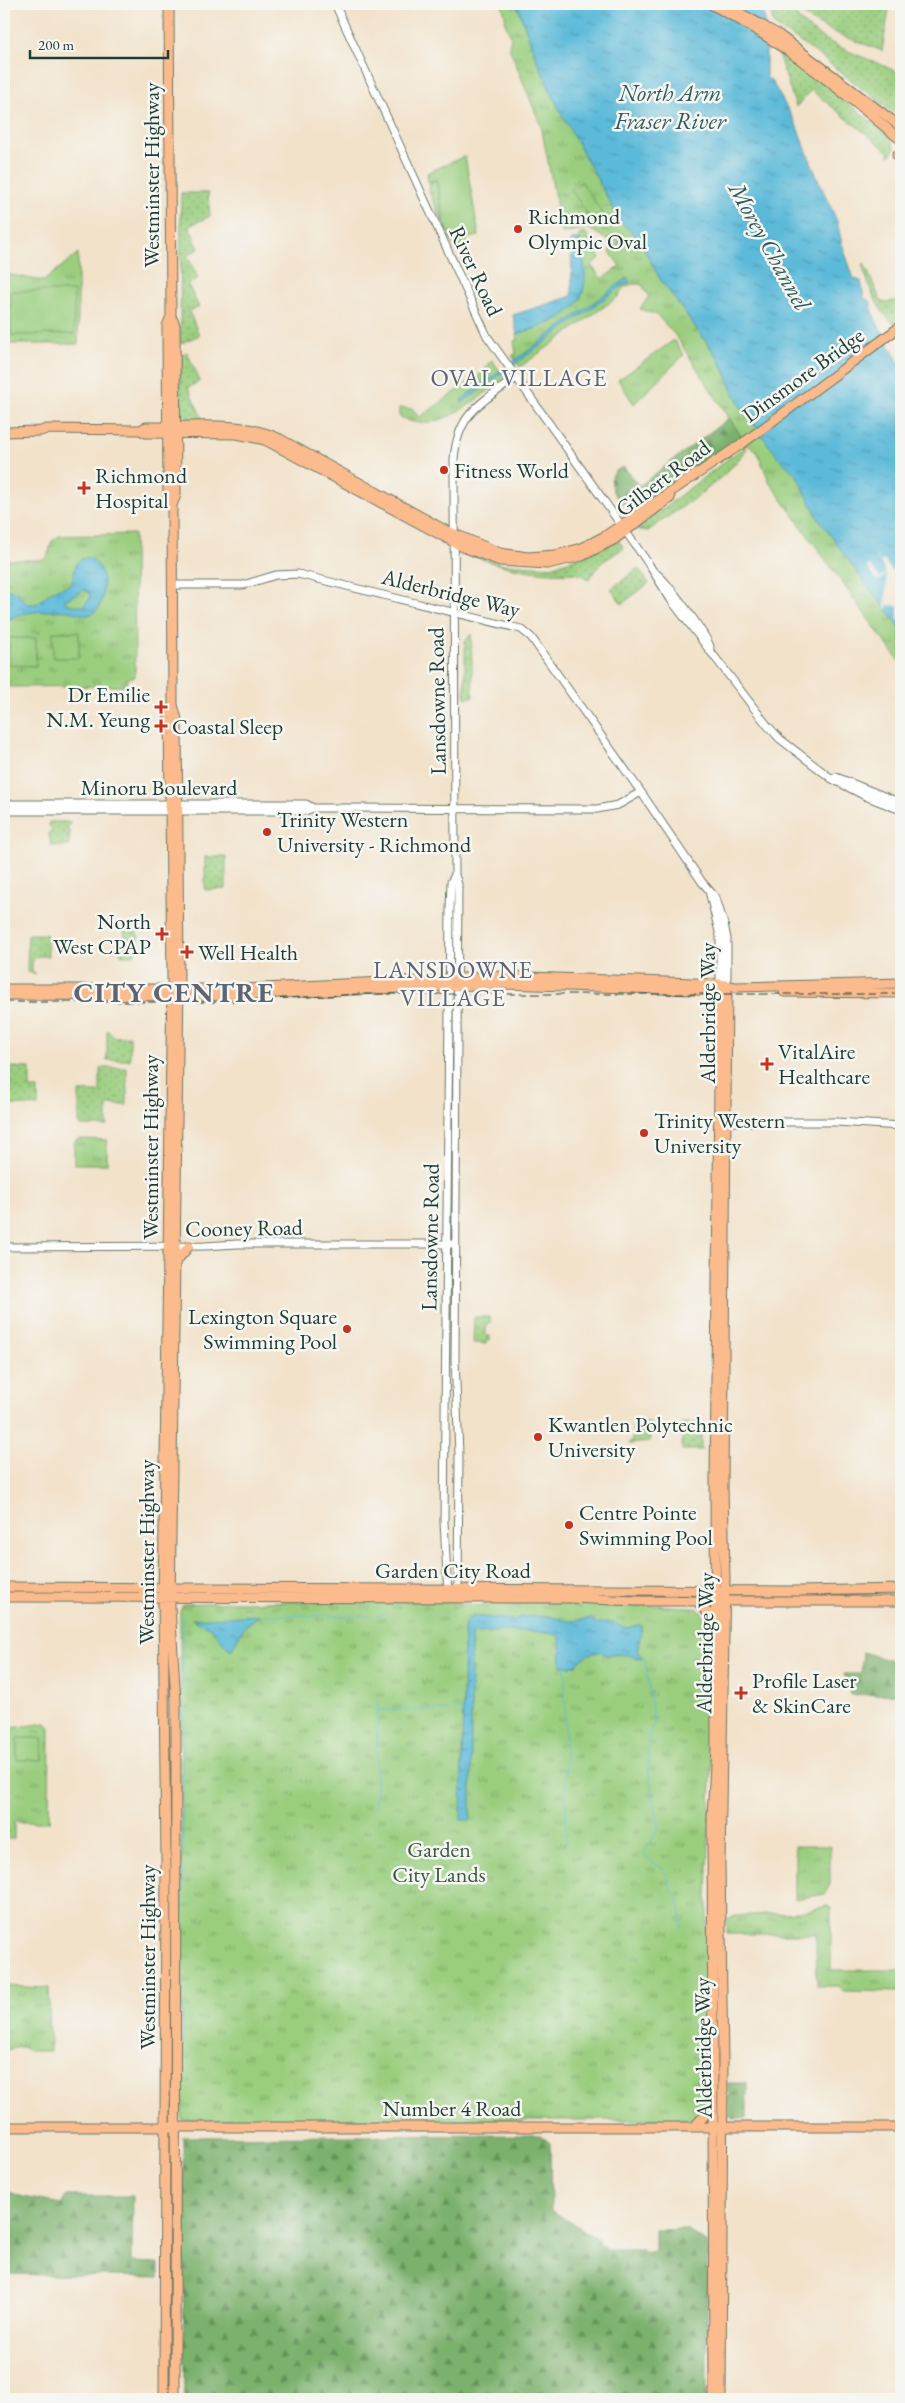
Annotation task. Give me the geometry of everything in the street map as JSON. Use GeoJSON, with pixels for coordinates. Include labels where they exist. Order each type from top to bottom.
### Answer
{"type":"FeatureCollection","features":[{"type":"Feature","properties":{"kind":"main road","name":"Westminster Highway"},"geometry":{"type":"LineString","coordinates":[[169,4],[171,316],[175,325],[168,498],[172,505],[173,705],[177,718],[174,807],[175,993],[167,1593],[176,2128],[175,2399]]}},
{"type":"Feature","properties":{"kind":"main road"},"geometry":{"type":"LineString","coordinates":[[710,4],[778,38],[901,140]]}},
{"type":"Feature","properties":{"kind":"main road"},"geometry":{"type":"LineString","coordinates":[[724,4],[778,38],[898,121],[901,128]]}},
{"type":"Feature","properties":{"kind":"main road","name":"Dinsmore Bridge"},"geometry":{"type":"LineString","coordinates":[[727,453],[901,326]]}},
{"type":"Feature","properties":{"kind":"main road","name":"Gilbert Road"},"geometry":{"type":"LineString","coordinates":[[4,426],[41,426],[46,429],[140,430],[146,433],[171,430],[237,434],[265,440],[454,538],[500,553],[537,557],[555,555],[582,548],[623,527],[727,453]]}},
{"type":"Feature","properties":{"kind":"main road","name":"Gilbert Road"},"geometry":{"type":"LineString","coordinates":[[4,432],[41,432],[46,429]]}},
{"type":"Feature","properties":{"kind":"main road","name":"Westminster Highway"},"geometry":{"type":"LineString","coordinates":[[173,705],[169,714],[174,807]]}},
{"type":"Feature","properties":{"kind":"main road"},"geometry":{"type":"LineString","coordinates":[[4,995],[175,993],[454,982],[536,976],[724,988],[901,993]]}},
{"type":"Feature","properties":{"kind":"main road"},"geometry":{"type":"LineString","coordinates":[[724,988],[901,983]]}},
{"type":"Feature","properties":{"kind":"main road","name":"Alderbridge Way"},"geometry":{"type":"LineString","coordinates":[[719,2399],[723,2126],[720,1864],[720,1590],[715,1567],[724,988]]}},
{"type":"Feature","properties":{"kind":"main road"},"geometry":{"type":"LineString","coordinates":[[4,989],[175,993]]}},
{"type":"Feature","properties":{"kind":"main road","name":"Alderbridge Way"},"geometry":{"type":"LineString","coordinates":[[720,1590],[725,1578],[723,1507],[722,1122]]}},
{"type":"Feature","properties":{"kind":"main road","name":"Westminster Highway"},"geometry":{"type":"LineString","coordinates":[[167,1593],[175,1263],[172,1246]]}},
{"type":"Feature","properties":{"kind":"main road"},"geometry":{"type":"LineString","coordinates":[[175,1263],[189,1246]]}},
{"type":"Feature","properties":{"kind":"main road"},"geometry":{"type":"LineString","coordinates":[[698,1590],[707,1582],[715,1567]]}},
{"type":"Feature","properties":{"kind":"main road"},"geometry":{"type":"LineString","coordinates":[[725,1578],[738,1586],[801,1586],[826,1590]]}},
{"type":"Feature","properties":{"kind":"main road","name":"Garden City Road"},"geometry":{"type":"LineString","coordinates":[[4,1587],[167,1593],[455,1595],[697,1601],[901,1602]]}},
{"type":"Feature","properties":{"kind":"main road","name":"Garden City Road"},"geometry":{"type":"LineString","coordinates":[[4,1597],[446,1589],[455,1595],[698,1590],[799,1592],[901,1589]]}},
{"type":"Feature","properties":{"kind":"main road"},"geometry":{"type":"LineString","coordinates":[[697,1601],[714,1620]]}},
{"type":"Feature","properties":{"kind":"main road","name":"Alderbridge Way"},"geometry":{"type":"LineString","coordinates":[[714,2399],[712,1816],[716,1750],[714,1620],[720,1601]]}},
{"type":"Feature","properties":{"kind":"main road","name":"Westminster Highway"},"geometry":{"type":"LineString","coordinates":[[164,2399],[166,2128],[171,1860]]}},
{"type":"Feature","properties":{"kind":"main road"},"geometry":{"type":"LineString","coordinates":[[712,2107],[695,2126],[712,2144]]}},
{"type":"Feature","properties":{"kind":"main road","name":"Number 4 Road"},"geometry":{"type":"LineString","coordinates":[[4,2126],[176,2128],[901,2126]]}},
{"type":"Feature","properties":{"kind":"main road"},"geometry":{"type":"LineString","coordinates":[[714,2319],[718,2342],[719,2399]]}},
{"type":"Feature","properties":{"kind":"street","name":"River Road"},"geometry":{"type":"LineString","coordinates":[[337,4],[474,312],[504,362],[623,527],[664,590],[706,647],[710,649],[767,725],[792,750],[818,769]]}},
{"type":"Feature","properties":{"kind":"street","name":"Lansdowne Road"},"geometry":{"type":"LineString","coordinates":[[455,1595],[459,1454],[455,1374],[454,982],[451,882],[455,876],[454,459],[458,436],[468,415],[514,375]]}},
{"type":"Feature","properties":{"kind":"street","name":"Alderbridge Way"},"geometry":{"type":"LineString","coordinates":[[172,585],[243,585],[276,575],[298,574],[514,625],[526,633],[641,792],[709,891],[720,936],[724,988]]}},
{"type":"Feature","properties":{"kind":"street"},"geometry":{"type":"LineString","coordinates":[[818,769],[901,804]]}},
{"type":"Feature","properties":{"kind":"street"},"geometry":{"type":"LineString","coordinates":[[818,769],[856,792],[901,810]]}},
{"type":"Feature","properties":{"kind":"street","name":"Minoru Boulevard"},"geometry":{"type":"LineString","coordinates":[[4,810],[306,804],[313,808],[603,808],[625,802],[641,792]]}},
{"type":"Feature","properties":{"kind":"street","name":"Minoru Boulevard"},"geometry":{"type":"LineString","coordinates":[[4,804],[174,807]]}},
{"type":"Feature","properties":{"kind":"street","name":"Lansdowne Road"},"geometry":{"type":"LineString","coordinates":[[446,1589],[444,1522],[447,1244],[454,982]]}},
{"type":"Feature","properties":{"kind":"street"},"geometry":{"type":"LineString","coordinates":[[722,1122],[836,1122],[901,1126]]}},
{"type":"Feature","properties":{"kind":"street","name":"Cooney Road"},"geometry":{"type":"LineString","coordinates":[[4,1247],[456,1244]]}},
{"type":"Feature","properties":{"kind":"green space"},"geometry":{"type":"Polygon","coordinates":[[[502,4],[517,4],[536,58],[558,107],[620,221],[640,241],[660,279],[719,359],[739,404],[778,457],[798,477],[817,516],[901,628],[901,664],[770,483],[756,450],[747,445],[675,335],[657,315],[640,309],[649,296],[642,285],[625,287],[619,296],[520,367],[512,356],[516,353],[514,341],[518,340],[517,334],[550,323],[578,302],[583,292],[584,281],[579,235],[585,232],[600,258],[591,265],[602,279],[620,266],[609,251],[614,245],[621,242],[604,238],[588,228],[562,233],[541,126],[509,47],[511,36],[504,20],[506,19],[502,4]]]}},
{"type":"Feature","properties":{"kind":"green space"},"geometry":{"type":"Polygon","coordinates":[[[770,4],[786,4],[811,30],[824,39],[901,74],[901,116],[890,110],[816,53],[773,24],[770,4]]]}},
{"type":"Feature","properties":{"kind":"green space"},"geometry":{"type":"Polygon","coordinates":[[[795,4],[890,4],[882,51],[821,26],[801,12],[795,4]]]}},
{"type":"Feature","properties":{"kind":"green space"},"geometry":{"type":"Polygon","coordinates":[[[776,48],[806,69],[891,138],[894,149],[890,156],[888,156],[890,153],[811,90],[796,107],[776,48]]]}},
{"type":"Feature","properties":{"kind":"green space"},"geometry":{"type":"Polygon","coordinates":[[[465,156],[479,236],[453,241],[445,224],[437,179],[428,182],[427,173],[465,156]]]}},
{"type":"Feature","properties":{"kind":"green space"},"geometry":{"type":"Polygon","coordinates":[[[436,180],[441,214],[452,241],[466,239],[468,243],[455,249],[429,192],[430,182],[436,180]]]}},
{"type":"Feature","properties":{"kind":"green space"},"geometry":{"type":"Polygon","coordinates":[[[582,182],[602,213],[591,220],[571,189],[582,182]]]}},
{"type":"Feature","properties":{"kind":"green space"},"geometry":{"type":"Polygon","coordinates":[[[181,193],[208,193],[210,216],[189,226],[199,249],[187,255],[198,278],[188,284],[199,307],[189,311],[199,335],[180,344],[181,193]]]}},
{"type":"Feature","properties":{"kind":"green space"},"geometry":{"type":"Polygon","coordinates":[[[78,253],[78,344],[4,344],[4,269],[5,274],[44,281],[78,253]]]}},
{"type":"Feature","properties":{"kind":"green space"},"geometry":{"type":"Polygon","coordinates":[[[864,263],[881,301],[886,303],[901,299],[901,321],[896,325],[883,313],[874,298],[862,265],[864,263]]]}},
{"type":"Feature","properties":{"kind":"green space"},"geometry":{"type":"Polygon","coordinates":[[[10,291],[74,291],[74,334],[11,335],[10,291]]]}},
{"type":"Feature","properties":{"kind":"green space"},"geometry":{"type":"Polygon","coordinates":[[[674,340],[684,355],[634,404],[618,380],[674,340]]]}},
{"type":"Feature","properties":{"kind":"green space"},"geometry":{"type":"Polygon","coordinates":[[[187,352],[200,381],[188,388],[204,422],[183,422],[180,419],[180,356],[187,352]]]}},
{"type":"Feature","properties":{"kind":"green space"},"geometry":{"type":"Polygon","coordinates":[[[492,360],[505,378],[469,405],[441,419],[427,423],[412,422],[399,416],[399,408],[413,409],[419,418],[477,378],[492,360]]]}},
{"type":"Feature","properties":{"kind":"green space"},"geometry":{"type":"Polygon","coordinates":[[[729,418],[741,436],[629,512],[625,502],[622,504],[613,492],[611,478],[616,470],[624,467],[639,486],[729,418]]]}},
{"type":"Feature","properties":{"kind":"green space"},"geometry":{"type":"Polygon","coordinates":[[[745,446],[746,450],[737,462],[700,494],[648,531],[636,529],[745,446]]]}},
{"type":"Feature","properties":{"kind":"green space"},"geometry":{"type":"Polygon","coordinates":[[[134,534],[135,677],[127,678],[127,686],[4,687],[4,560],[43,560],[48,555],[52,541],[59,536],[134,534]]]}},
{"type":"Feature","properties":{"kind":"green space"},"geometry":{"type":"Polygon","coordinates":[[[619,541],[624,548],[602,562],[588,580],[581,574],[579,576],[578,573],[549,573],[521,570],[467,554],[502,564],[552,567],[619,541]]]}},
{"type":"Feature","properties":{"kind":"green space"},"geometry":{"type":"Polygon","coordinates":[[[638,568],[649,583],[622,604],[611,589],[638,568]]]}},
{"type":"Feature","properties":{"kind":"green space"},"geometry":{"type":"Polygon","coordinates":[[[53,632],[79,632],[79,658],[53,658],[53,632]]]}},
{"type":"Feature","properties":{"kind":"green space"},"geometry":{"type":"Polygon","coordinates":[[[471,634],[473,697],[465,698],[465,642],[471,634]]]}},
{"type":"Feature","properties":{"kind":"green space"},"geometry":{"type":"Polygon","coordinates":[[[9,638],[36,638],[36,666],[9,665],[9,638]]]}},
{"type":"Feature","properties":{"kind":"green space"},"geometry":{"type":"Polygon","coordinates":[[[49,822],[71,822],[67,829],[70,832],[69,846],[51,846],[49,833],[52,829],[49,826],[49,822]]]}},
{"type":"Feature","properties":{"kind":"green space"},"geometry":{"type":"Polygon","coordinates":[[[205,857],[226,857],[226,889],[205,890],[205,857]]]}},
{"type":"Feature","properties":{"kind":"green space"},"geometry":{"type":"Polygon","coordinates":[[[124,927],[135,927],[135,932],[138,934],[138,946],[134,955],[121,955],[121,950],[114,950],[114,946],[125,946],[124,927]]]}},
{"type":"Feature","properties":{"kind":"green space"},"geometry":{"type":"Polygon","coordinates":[[[28,934],[46,934],[48,956],[38,956],[32,961],[32,971],[36,974],[27,972],[28,934]]]}},
{"type":"Feature","properties":{"kind":"green space"},"geometry":{"type":"Polygon","coordinates":[[[107,1030],[115,1037],[130,1036],[130,1060],[107,1060],[107,1030]]]}},
{"type":"Feature","properties":{"kind":"green space"},"geometry":{"type":"Polygon","coordinates":[[[11,1067],[30,1068],[30,1089],[38,1089],[38,1106],[10,1105],[11,1067]]]}},
{"type":"Feature","properties":{"kind":"green space"},"geometry":{"type":"Polygon","coordinates":[[[100,1068],[127,1068],[127,1105],[107,1105],[107,1126],[81,1126],[79,1123],[79,1092],[100,1092],[100,1068]]]}},
{"type":"Feature","properties":{"kind":"green space"},"geometry":{"type":"Polygon","coordinates":[[[76,1140],[107,1140],[107,1164],[74,1164],[74,1144],[76,1140]]]}},
{"type":"Feature","properties":{"kind":"green space"},"geometry":{"type":"Polygon","coordinates":[[[474,1317],[490,1317],[490,1324],[486,1325],[486,1336],[490,1336],[490,1340],[486,1340],[486,1344],[473,1343],[474,1317]]]}},
{"type":"Feature","properties":{"kind":"green space"},"geometry":{"type":"Polygon","coordinates":[[[634,1423],[650,1423],[650,1442],[629,1444],[633,1437],[634,1423]]]}},
{"type":"Feature","properties":{"kind":"green space"},"geometry":{"type":"Polygon","coordinates":[[[682,1423],[701,1423],[701,1450],[682,1450],[682,1423]]]}},
{"type":"Feature","properties":{"kind":"green space","name":"Garden City Lands"},"geometry":{"type":"Polygon","coordinates":[[[448,1601],[477,1606],[491,1603],[560,1601],[692,1607],[697,1608],[709,1621],[712,1749],[707,1897],[706,2109],[703,2114],[693,2120],[182,2120],[180,1610],[183,1604],[448,1601]]]}},
{"type":"Feature","properties":{"kind":"green space"},"geometry":{"type":"Polygon","coordinates":[[[863,1652],[901,1664],[901,1694],[850,1695],[844,1674],[861,1674],[863,1652]]]}},
{"type":"Feature","properties":{"kind":"green space"},"geometry":{"type":"Polygon","coordinates":[[[46,1723],[50,1727],[49,1822],[14,1822],[14,1839],[4,1839],[4,1729],[46,1723]]]}},
{"type":"Feature","properties":{"kind":"green space"},"geometry":{"type":"Polygon","coordinates":[[[17,1738],[42,1738],[42,1760],[17,1760],[17,1738]]]}},
{"type":"Feature","properties":{"kind":"green space"},"geometry":{"type":"Polygon","coordinates":[[[795,1846],[830,1846],[830,1884],[825,1894],[795,1899],[795,1846]]]}},
{"type":"Feature","properties":{"kind":"green space"},"geometry":{"type":"Polygon","coordinates":[[[827,1906],[831,1908],[831,1970],[901,1970],[901,1992],[842,1991],[839,1986],[817,1986],[816,1934],[727,1934],[727,1919],[735,1916],[799,1912],[827,1906]]]}},
{"type":"Feature","properties":{"kind":"green space"},"geometry":{"type":"Polygon","coordinates":[[[4,1986],[49,1988],[50,2051],[30,2051],[22,2047],[4,2050],[4,1986]]]}},
{"type":"Feature","properties":{"kind":"green space"},"geometry":{"type":"Polygon","coordinates":[[[728,2083],[747,2083],[747,2118],[733,2118],[729,2115],[728,2083]]]}},
{"type":"Feature","properties":{"kind":"green space"},"geometry":{"type":"Polygon","coordinates":[[[540,2135],[550,2143],[551,2210],[598,2239],[598,2243],[606,2250],[642,2250],[642,2253],[655,2251],[655,2230],[686,2229],[707,2243],[707,2399],[184,2399],[183,2137],[540,2135]]]}},
{"type":"Feature","properties":{"kind":"green space"},"geometry":{"type":"Polygon","coordinates":[[[10,2192],[23,2197],[62,2204],[66,2196],[133,2196],[132,2262],[159,2263],[159,2277],[4,2274],[4,2229],[9,2228],[10,2192]]]}},
{"type":"Feature","properties":{"kind":"water","name":"North Arm Fraser River"},"geometry":{"type":"Polygon","coordinates":[[[517,4],[761,4],[766,25],[766,78],[771,80],[795,122],[837,221],[842,244],[854,279],[861,281],[864,298],[870,301],[875,319],[899,363],[901,363],[901,628],[858,574],[817,516],[798,477],[778,457],[739,404],[719,359],[660,279],[640,241],[620,221],[558,107],[536,58],[517,4]]]}},
{"type":"Feature","properties":{"kind":"water"},"geometry":{"type":"Polygon","coordinates":[[[571,239],[580,239],[583,253],[585,283],[581,297],[570,311],[562,317],[543,326],[517,334],[513,315],[572,296],[571,239]]]}},
{"type":"Feature","properties":{"kind":"water"},"geometry":{"type":"Polygon","coordinates":[[[627,278],[630,282],[619,288],[462,403],[461,400],[627,278]]]}},
{"type":"Feature","properties":{"kind":"water"},"geometry":{"type":"Polygon","coordinates":[[[88,558],[93,561],[99,567],[102,575],[102,599],[97,610],[87,615],[67,611],[34,612],[17,616],[4,623],[9,607],[4,603],[4,589],[16,591],[27,604],[36,604],[52,591],[71,584],[76,564],[82,559],[88,558]],[[84,590],[65,600],[65,603],[84,606],[90,598],[89,593],[84,590]]]}},
{"type":"Feature","properties":{"kind":"water"},"geometry":{"type":"Polygon","coordinates":[[[260,1615],[244,1627],[231,1651],[211,1628],[192,1619],[260,1615]]]}},
{"type":"Feature","properties":{"kind":"water"},"geometry":{"type":"Polygon","coordinates":[[[472,1616],[514,1620],[522,1617],[549,1616],[567,1621],[591,1619],[598,1624],[613,1622],[627,1628],[639,1625],[642,1626],[637,1651],[643,1658],[630,1655],[607,1655],[601,1652],[588,1654],[575,1666],[561,1666],[560,1637],[554,1634],[518,1631],[471,1634],[471,1820],[461,1820],[464,1628],[465,1623],[472,1616]]]}},
{"type":"Feature","properties":{"kind":"pier"},"geometry":{"type":"Polygon","coordinates":[[[875,553],[881,562],[884,560],[901,584],[901,618],[899,618],[898,624],[898,606],[888,605],[888,600],[887,610],[885,608],[887,574],[878,581],[867,567],[870,565],[879,578],[886,573],[875,553]]]}},
{"type":"Feature","properties":{"kind":"waterway"},"geometry":{"type":"LineString","coordinates":[[377,1616],[386,1614]]}},
{"type":"Feature","properties":{"kind":"waterway"},"geometry":{"type":"LineString","coordinates":[[183,1615],[183,1856]]}},
{"type":"Feature","properties":{"kind":"waterway"},"geometry":{"type":"LineString","coordinates":[[260,1615],[369,1616]]}},
{"type":"Feature","properties":{"kind":"waterway"},"geometry":{"type":"LineString","coordinates":[[643,1658],[645,1659],[654,1724],[649,1734],[647,1759],[659,1827],[644,1853],[645,1857],[665,1870],[673,1893],[679,1899],[682,1927]]}},
{"type":"Feature","properties":{"kind":"waterway"},"geometry":{"type":"LineString","coordinates":[[565,1666],[566,1845]]}},
{"type":"Feature","properties":{"kind":"waterway"},"geometry":{"type":"LineString","coordinates":[[375,1812],[378,1699]]}},
{"type":"Feature","properties":{"kind":"waterway"},"geometry":{"type":"LineString","coordinates":[[379,1710],[449,1710]]}},
{"type":"Feature","properties":{"kind":"waterway"},"geometry":{"type":"LineString","coordinates":[[453,1710],[462,1710]]}},
{"type":"Feature","properties":{"kind":"waterway"},"geometry":{"type":"LineString","coordinates":[[182,2091],[183,1866]]}},
{"type":"Feature","properties":{"kind":"railway"},"geometry":{"type":"LineString","coordinates":[[4,1002],[222,1002],[359,994],[901,994]]}},
{"type":"Feature","properties":{"kind":"place","name":"Richmond Olympic Oval"},"geometry":{"type":"Point","coordinates":[518,229]}},
{"type":"Feature","properties":{"kind":"place","name":"Fitness World"},"geometry":{"type":"Point","coordinates":[444,470]}},
{"type":"Feature","properties":{"kind":"place","name":"Richmond Hospital"},"geometry":{"type":"Point","coordinates":[84,488]}},
{"type":"Feature","properties":{"kind":"place","name":"Dr Emilie N.M. Yeung"},"geometry":{"type":"Point","coordinates":[161,707]}},
{"type":"Feature","properties":{"kind":"place","name":"Coastal Sleep"},"geometry":{"type":"Point","coordinates":[161,726]}},
{"type":"Feature","properties":{"kind":"place","name":"Trinity Western University - Richmond"},"geometry":{"type":"Point","coordinates":[267,832]}},
{"type":"Feature","properties":{"kind":"place","name":"North West CPAP"},"geometry":{"type":"Point","coordinates":[162,934]}},
{"type":"Feature","properties":{"kind":"place","name":"Well Health"},"geometry":{"type":"Point","coordinates":[187,952]}},
{"type":"Feature","properties":{"kind":"place","name":"VitalAire Healthcare"},"geometry":{"type":"Point","coordinates":[767,1064]}},
{"type":"Feature","properties":{"kind":"place","name":"Trinity Western University"},"geometry":{"type":"Point","coordinates":[644,1133]}},
{"type":"Feature","properties":{"kind":"place","name":"Lexington Square Swimming Pool"},"geometry":{"type":"Point","coordinates":[347,1329]}},
{"type":"Feature","properties":{"kind":"place","name":"Kwantlen Polytechnic University"},"geometry":{"type":"Point","coordinates":[538,1437]}},
{"type":"Feature","properties":{"kind":"place","name":"Centre Pointe Swimming Pool"},"geometry":{"type":"Point","coordinates":[569,1525]}},
{"type":"Feature","properties":{"kind":"place","name":"Profile Laser & SkinCare"},"geometry":{"type":"Point","coordinates":[741,1693]}},
{"type":"Feature","properties":{"kind":"district","name":"OVAL VILLAGE"},"geometry":{"type":"Point","coordinates":[519,377]}},
{"type":"Feature","properties":{"kind":"district","name":"LANSDOWNE VILLAGE"},"geometry":{"type":"Point","coordinates":[453,983]}},
{"type":"Feature","properties":{"kind":"district","name":"CITY CENTRE"},"geometry":{"type":"Point","coordinates":[174,992]}},
{"type":"Feature","properties":{"kind":"water label","name":"Morey Channel"},"geometry":{"type":"Point","coordinates":[770,246]}}]}
